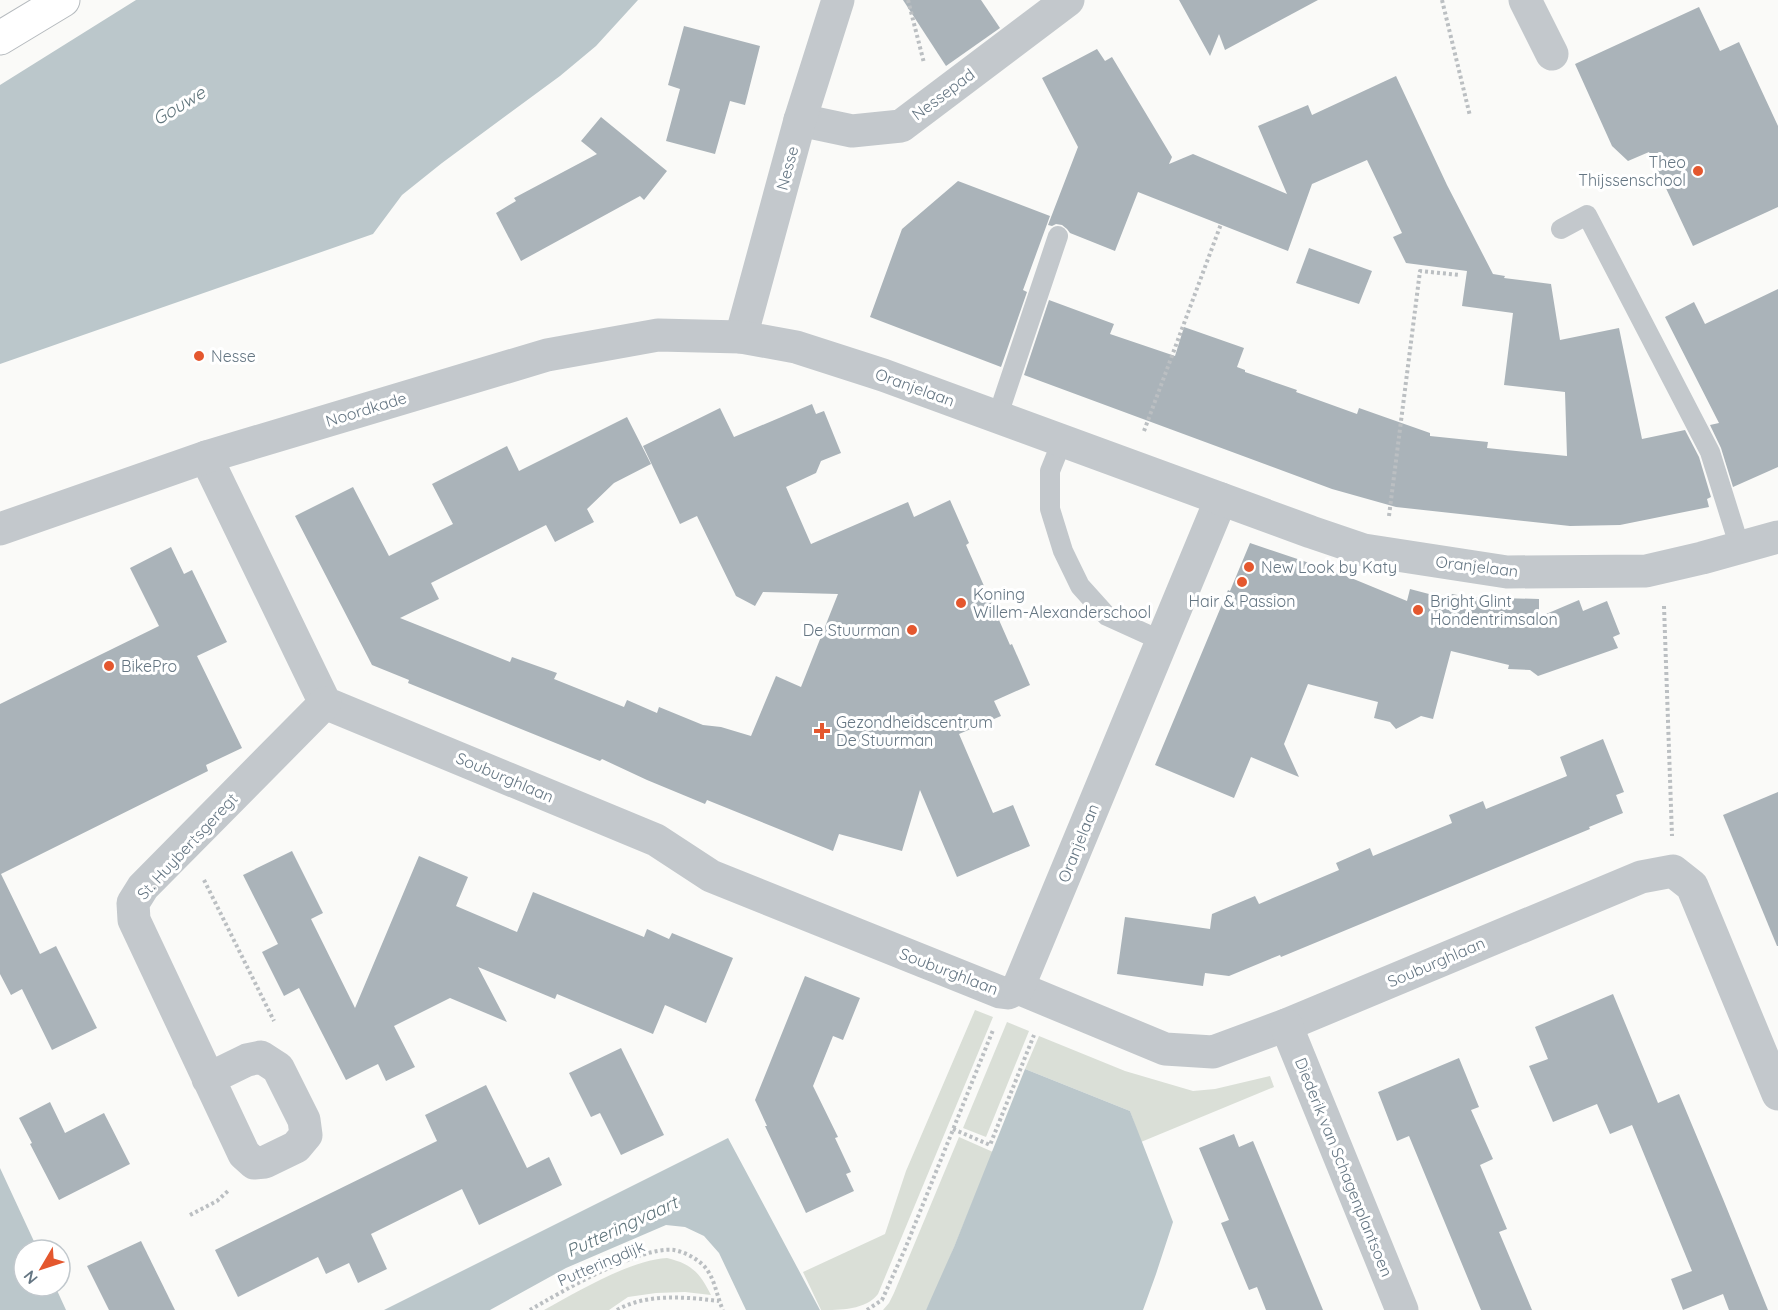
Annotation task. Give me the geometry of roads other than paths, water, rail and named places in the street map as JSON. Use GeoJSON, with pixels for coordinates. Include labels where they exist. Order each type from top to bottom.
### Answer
{"type":"FeatureCollection","features":[{"type":"Feature","properties":{"kind":"main road"},"geometry":{"type":"LineString","coordinates":[[0,39],[63,0]]}},
{"type":"Feature","properties":{"kind":"street","name":"Nesse"},"geometry":{"type":"LineString","coordinates":[[741,337],[800,120],[838,0]]}},
{"type":"Feature","properties":{"kind":"street","name":"Nessepad"},"geometry":{"type":"LineString","coordinates":[[800,120],[852,132],[901,126],[1068,0]]}},
{"type":"Feature","properties":{"kind":"street"},"geometry":{"type":"LineString","coordinates":[[1526,0],[1552,54]]}},
{"type":"Feature","properties":{"kind":"street","name":"Noordkade"},"geometry":{"type":"LineString","coordinates":[[0,529],[206,457],[547,355],[658,335],[741,337]]}},
{"type":"Feature","properties":{"kind":"street","name":"Oranjelaan"},"geometry":{"type":"LineString","coordinates":[[741,337],[796,347],[883,375],[1353,546],[1385,553],[1508,572],[1646,571],[1778,537]]}},
{"type":"Feature","properties":{"kind":"street"},"geometry":{"type":"LineString","coordinates":[[206,457],[325,703]]}},
{"type":"Feature","properties":{"kind":"street","name":"Oranjelaan"},"geometry":{"type":"LineString","coordinates":[[1025,993],[1162,641],[1221,499]]}},
{"type":"Feature","properties":{"kind":"street","name":"St. Huybertsgeregt"},"geometry":{"type":"LineString","coordinates":[[208,1079],[247,1060],[261,1057],[278,1068],[304,1120],[306,1135],[296,1147],[265,1162],[254,1163],[244,1154],[208,1079],[134,920],[133,903],[143,887],[325,703]]}},
{"type":"Feature","properties":{"kind":"street","name":"Souburghlaan"},"geometry":{"type":"LineString","coordinates":[[325,703],[656,840],[711,876],[1000,992],[1025,993],[1165,1049],[1213,1052],[1286,1025],[1641,877],[1673,871],[1692,886],[1778,1094]]}},
{"type":"Feature","properties":{"kind":"street","name":"Diederik van Schagenplantsoen"},"geometry":{"type":"LineString","coordinates":[[1286,1025],[1402,1310]]}},
{"type":"Feature","properties":{"kind":"lane"},"geometry":{"type":"LineString","coordinates":[[1561,229],[1587,215],[1710,452],[1740,548]]}},
{"type":"Feature","properties":{"kind":"lane"},"geometry":{"type":"LineString","coordinates":[[997,418],[1058,236]]}},
{"type":"Feature","properties":{"kind":"lane"},"geometry":{"type":"LineString","coordinates":[[1062,441],[1050,471],[1050,509],[1063,551],[1080,586],[1107,616],[1162,641]]}},
{"type":"Feature","properties":{"kind":"water","name":"Gouwe"},"geometry":{"type":"Polygon","coordinates":[[[136,0],[638,0],[596,46],[560,76],[402,195],[373,234],[0,364],[0,85],[136,0]]]}},
{"type":"Feature","properties":{"kind":"water"},"geometry":{"type":"Polygon","coordinates":[[[1025,1069],[1130,1111],[1173,1222],[1143,1310],[926,1310],[954,1247],[1025,1069]]]}},
{"type":"Feature","properties":{"kind":"water","name":"Putteringvaart"},"geometry":{"type":"Polygon","coordinates":[[[728,1138],[820,1310],[746,1310],[719,1253],[704,1236],[685,1227],[666,1225],[566,1268],[490,1310],[384,1310],[728,1138]]]}},
{"type":"Feature","properties":{"kind":"water"},"geometry":{"type":"Polygon","coordinates":[[[0,1168],[32,1238],[12,1238],[12,1298],[60,1298],[66,1310],[0,1310],[0,1168]]]}},
{"type":"Feature","properties":{"kind":"place","name":"Theo Thijssenschool"},"geometry":{"type":"Point","coordinates":[1698,171]}},
{"type":"Feature","properties":{"kind":"place","name":"Nesse"},"geometry":{"type":"Point","coordinates":[199,356]}},
{"type":"Feature","properties":{"kind":"place","name":"New Look by Katy"},"geometry":{"type":"Point","coordinates":[1249,567]}},
{"type":"Feature","properties":{"kind":"place","name":"Hair & Passion"},"geometry":{"type":"Point","coordinates":[1242,582]}},
{"type":"Feature","properties":{"kind":"place","name":"Koning Willem-Alexanderschool"},"geometry":{"type":"Point","coordinates":[961,603]}},
{"type":"Feature","properties":{"kind":"place","name":"Bright Glint Hondentrimsalon"},"geometry":{"type":"Point","coordinates":[1418,610]}},
{"type":"Feature","properties":{"kind":"place","name":"De Stuurman"},"geometry":{"type":"Point","coordinates":[912,630]}},
{"type":"Feature","properties":{"kind":"place","name":"BikePro"},"geometry":{"type":"Point","coordinates":[109,666]}},
{"type":"Feature","properties":{"kind":"place","name":"Gezondheidscentrum De Stuurman"},"geometry":{"type":"Point","coordinates":[822,731]}}]}
